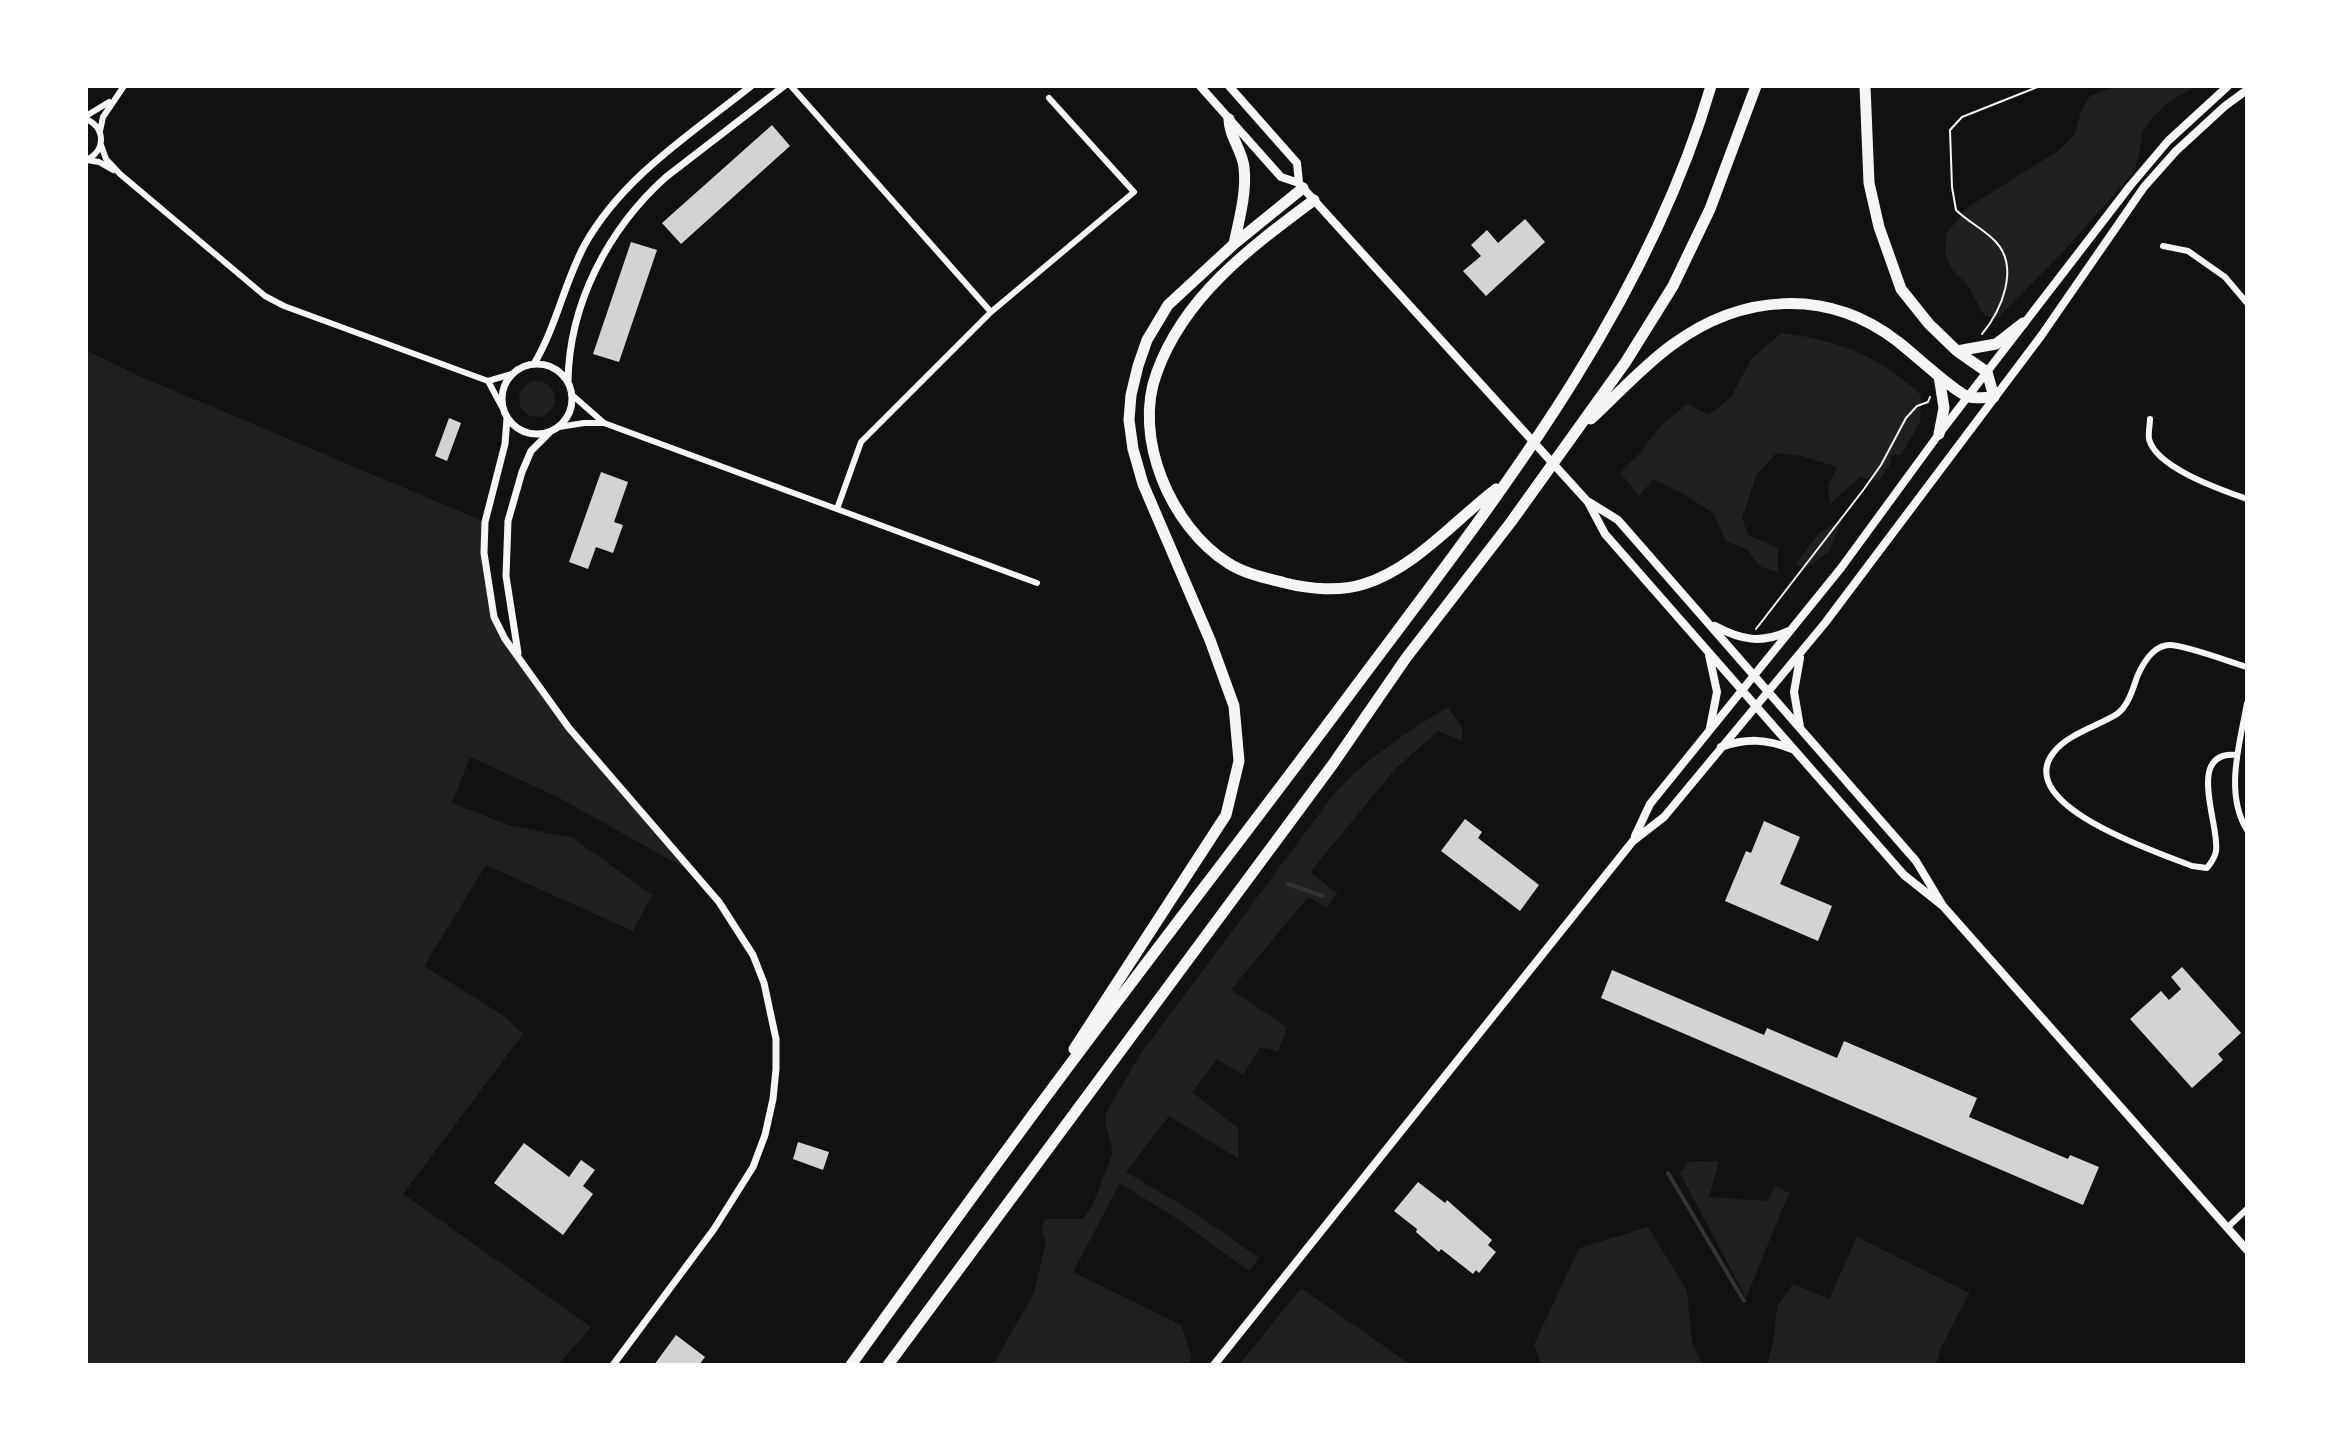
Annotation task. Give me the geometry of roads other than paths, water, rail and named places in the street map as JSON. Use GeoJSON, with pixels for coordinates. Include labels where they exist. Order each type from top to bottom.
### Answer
{"type":"FeatureCollection","features":[{"type":"Feature","properties":{"kind":"highway"},"geometry":{"type":"LineString","coordinates":[[851,1365],[1021,1130],[1213,878],[1509,479],[1595,348],[1642,257],[1678,177],[1711,86]]}},
{"type":"Feature","properties":{"kind":"highway"},"geometry":{"type":"LineString","coordinates":[[888,1365],[1625,363],[1673,286],[1710,209],[1756,86]]}},
{"type":"Feature","properties":{"kind":"highway"},"geometry":{"type":"LineString","coordinates":[[1573,436],[1671,345],[1706,323],[1742,309],[1778,302],[1810,304],[1843,311],[1871,322],[1967,397],[1994,397],[1987,372],[1957,351],[1929,324],[1901,289],[1879,227],[1869,183],[1865,86]]}},
{"type":"Feature","properties":{"kind":"highway"},"geometry":{"type":"LineString","coordinates":[[1229,119],[1229,129],[1241,153],[1244,169],[1234,244]]}},
{"type":"Feature","properties":{"kind":"highway"},"geometry":{"type":"LineString","coordinates":[[1021,1130],[1226,815],[1239,761],[1234,706],[1210,640],[1143,484],[1129,420],[1131,395],[1147,340],[1168,305],[1301,185]]}},
{"type":"Feature","properties":{"kind":"highway"},"geometry":{"type":"LineString","coordinates":[[1314,200],[1250,250],[1205,292],[1185,316],[1168,346],[1155,376],[1151,439],[1157,466],[1170,498],[1206,546],[1230,565],[1256,576],[1303,587],[1332,588],[1363,585],[1404,562],[1425,549],[1509,479]]}},
{"type":"Feature","properties":{"kind":"highway"},"geometry":{"type":"LineString","coordinates":[[1957,351],[1975,345],[1996,344],[2023,323]]}},
{"type":"Feature","properties":{"kind":"highway"},"geometry":{"type":"LineString","coordinates":[[1939,375],[1938,389],[1944,408],[1939,434]]}},
{"type":"Feature","properties":{"kind":"main road"},"geometry":{"type":"LineString","coordinates":[[1200,86],[1281,177],[1301,185],[1493,396],[1588,502],[1605,534],[1904,875],[1943,906],[2247,1250]]}},
{"type":"Feature","properties":{"kind":"main road"},"geometry":{"type":"LineString","coordinates":[[1229,86],[1297,163],[1301,185]]}},
{"type":"Feature","properties":{"kind":"main road"},"geometry":{"type":"LineString","coordinates":[[1633,841],[1650,804],[1841,568],[2083,244],[2168,141],[2228,86]]}},
{"type":"Feature","properties":{"kind":"main road"},"geometry":{"type":"LineString","coordinates":[[1214,1365],[1633,841],[1664,817],[1802,653],[2041,336],[2144,187],[2176,151],[2247,90]]}},
{"type":"Feature","properties":{"kind":"main road"},"geometry":{"type":"LineString","coordinates":[[1588,502],[1618,520],[1710,624],[1916,861],[1943,906]]}},
{"type":"Feature","properties":{"kind":"main road"},"geometry":{"type":"LineString","coordinates":[[1710,624],[1733,636],[1756,641],[1793,629]]}},
{"type":"Feature","properties":{"kind":"main road"},"geometry":{"type":"LineString","coordinates":[[1708,650],[1717,692],[1709,732]]}},
{"type":"Feature","properties":{"kind":"main road"},"geometry":{"type":"LineString","coordinates":[[1802,653],[1795,672],[1794,692],[1802,732]]}},
{"type":"Feature","properties":{"kind":"main road"},"geometry":{"type":"LineString","coordinates":[[1720,748],[1738,741],[1757,740],[1773,741],[1794,750]]}},
{"type":"Feature","properties":{"kind":"street"},"geometry":{"type":"LineString","coordinates":[[124,86],[103,117],[100,131],[106,159],[265,296],[306,315],[488,381],[512,374]]}},
{"type":"Feature","properties":{"kind":"street"},"geometry":{"type":"LineString","coordinates":[[534,364],[544,348],[583,247],[618,197],[635,179],[751,86]]}},
{"type":"Feature","properties":{"kind":"street"},"geometry":{"type":"LineString","coordinates":[[518,655],[506,576],[508,521],[531,451],[559,427],[571,406],[568,355],[594,273],[616,233],[649,192],[784,86]]}},
{"type":"Feature","properties":{"kind":"street"},"geometry":{"type":"LineString","coordinates":[[791,86],[991,312]]}},
{"type":"Feature","properties":{"kind":"street"},"geometry":{"type":"LineString","coordinates":[[837,509],[861,442],[991,312],[1134,192],[1049,98]]}},
{"type":"Feature","properties":{"kind":"street"},"geometry":{"type":"LineString","coordinates":[[100,131],[86,118],[112,100]]}},
{"type":"Feature","properties":{"kind":"street"},"geometry":{"type":"LineString","coordinates":[[86,160],[101,145]]}},
{"type":"Feature","properties":{"kind":"street"},"geometry":{"type":"LineString","coordinates":[[86,160],[99,162],[120,174]]}},
{"type":"Feature","properties":{"kind":"street"},"geometry":{"type":"LineString","coordinates":[[2163,246],[2188,251],[2225,277],[2247,303]]}},
{"type":"Feature","properties":{"kind":"street"},"geometry":{"type":"LineString","coordinates":[[502,407],[505,383],[522,367],[534,364],[553,368],[568,382]]}},
{"type":"Feature","properties":{"kind":"street"},"geometry":{"type":"LineString","coordinates":[[488,381],[515,427],[525,433],[549,433]]}},
{"type":"Feature","properties":{"kind":"street"},"geometry":{"type":"LineString","coordinates":[[571,394],[604,423]]}},
{"type":"Feature","properties":{"kind":"street"},"geometry":{"type":"LineString","coordinates":[[507,418],[505,444],[485,522],[484,553],[494,617],[505,639],[569,728],[719,902],[753,955],[764,983],[776,1039],[773,1099],[765,1135],[753,1167],[739,1194],[613,1365]]}},
{"type":"Feature","properties":{"kind":"street"},"geometry":{"type":"LineString","coordinates":[[2150,419],[2149,439],[2158,453],[2205,485],[2247,499]]}},
{"type":"Feature","properties":{"kind":"street"},"geometry":{"type":"LineString","coordinates":[[559,427],[604,423],[1037,583]]}},
{"type":"Feature","properties":{"kind":"street"},"geometry":{"type":"LineString","coordinates":[[2236,755],[2221,754],[2211,766],[2208,799],[2217,849],[2207,868],[2192,866],[2105,830],[2062,803],[2049,786],[2048,767],[2054,752],[2122,710],[2141,667],[2153,651],[2170,645],[2247,667]]}},
{"type":"Feature","properties":{"kind":"street"},"geometry":{"type":"LineString","coordinates":[[2247,703],[2236,755],[2236,802],[2247,830]]}},
{"type":"Feature","properties":{"kind":"street"},"geometry":{"type":"LineString","coordinates":[[2228,1227],[2247,1209]]}},
{"type":"Feature","properties":{"kind":"waterway"},"geometry":{"type":"LineString","coordinates":[[1288,884],[1323,896]]}},
{"type":"Feature","properties":{"kind":"waterway"},"geometry":{"type":"LineString","coordinates":[[1668,1173],[1744,1301]]}}]}
